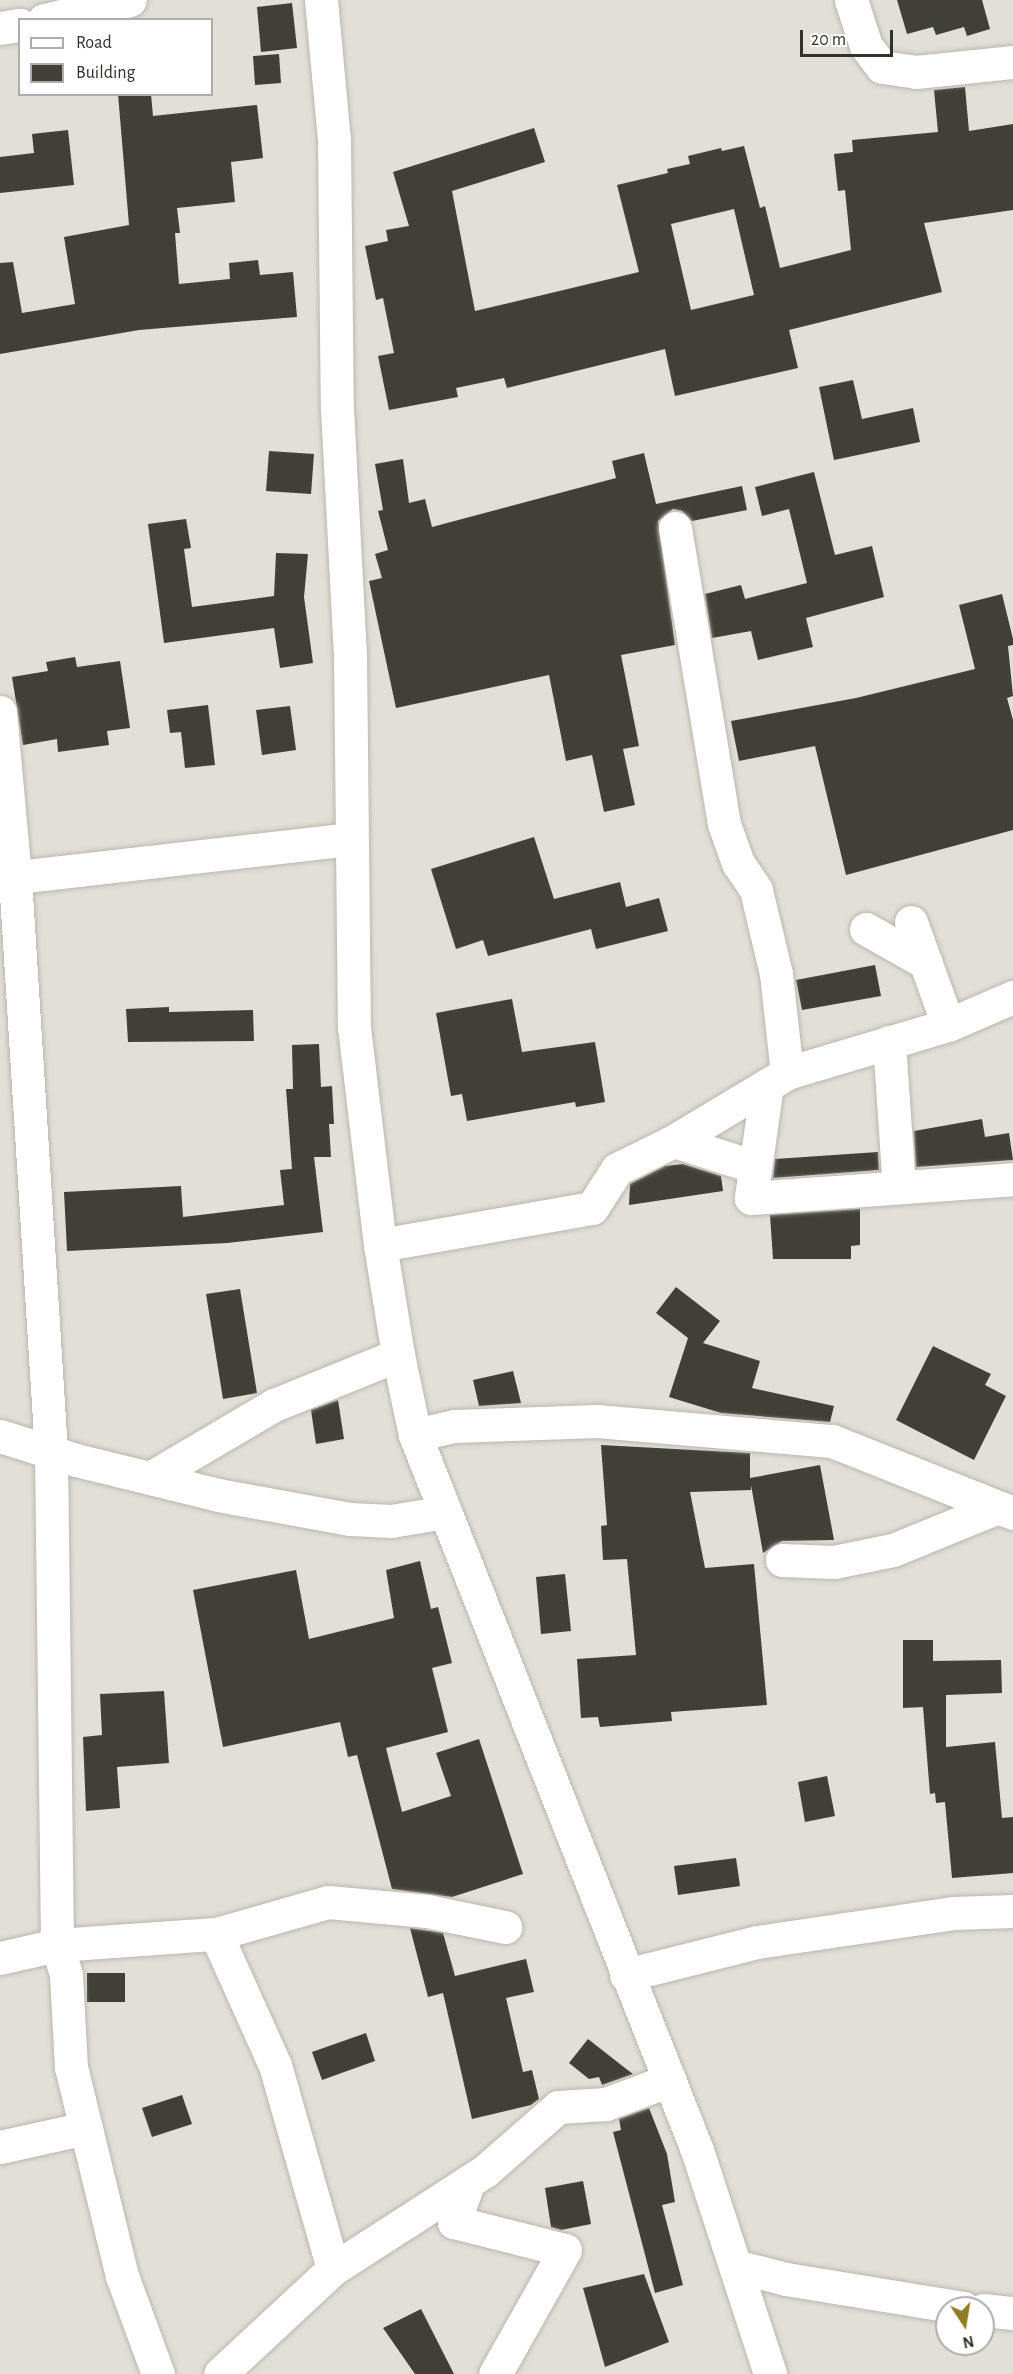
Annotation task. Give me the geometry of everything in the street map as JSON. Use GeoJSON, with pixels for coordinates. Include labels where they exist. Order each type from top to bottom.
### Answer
{"type":"FeatureCollection","features":[{"type":"Feature","properties":{"kind":"street"},"geometry":{"type":"LineString","coordinates":[[53,18],[130,0]]}},
{"type":"Feature","properties":{"kind":"street"},"geometry":{"type":"LineString","coordinates":[[321,0],[334,139],[337,408],[350,653],[354,1027],[380,1245],[398,1355],[415,1435],[626,1975],[670,2080],[770,2374]]}},
{"type":"Feature","properties":{"kind":"street"},"geometry":{"type":"LineString","coordinates":[[851,0],[866,46],[882,67],[916,72],[1013,62]]}},
{"type":"Feature","properties":{"kind":"street"},"geometry":{"type":"LineString","coordinates":[[0,28],[18,25]]}},
{"type":"Feature","properties":{"kind":"street"},"geometry":{"type":"LineString","coordinates":[[675,528],[724,824],[738,863],[756,890],[776,974],[777,1079],[755,1167],[751,1198],[1013,1179]]}},
{"type":"Feature","properties":{"kind":"street"},"geometry":{"type":"LineString","coordinates":[[0,712],[8,878],[51,1452],[57,1945],[68,1996],[71,2067],[122,2276],[158,2374]]}},
{"type":"Feature","properties":{"kind":"street"},"geometry":{"type":"LineString","coordinates":[[8,878],[351,839]]}},
{"type":"Feature","properties":{"kind":"street"},"geometry":{"type":"LineString","coordinates":[[911,922],[948,1025]]}},
{"type":"Feature","properties":{"kind":"street"},"geometry":{"type":"LineString","coordinates":[[866,929],[926,963]]}},
{"type":"Feature","properties":{"kind":"street"},"geometry":{"type":"LineString","coordinates":[[380,1245],[592,1208],[617,1169],[674,1141],[777,1079],[948,1025],[1013,997]]}},
{"type":"Feature","properties":{"kind":"street"},"geometry":{"type":"LineString","coordinates":[[889,1042],[899,1187]]}},
{"type":"Feature","properties":{"kind":"street"},"geometry":{"type":"LineString","coordinates":[[674,1141],[755,1167]]}},
{"type":"Feature","properties":{"kind":"street"},"geometry":{"type":"LineString","coordinates":[[150,1479],[274,1405],[398,1355]]}},
{"type":"Feature","properties":{"kind":"street"},"geometry":{"type":"LineString","coordinates":[[415,1435],[454,1426],[597,1421],[832,1441],[1004,1510]]}},
{"type":"Feature","properties":{"kind":"street"},"geometry":{"type":"LineString","coordinates":[[0,1436],[150,1479],[350,1520],[391,1521],[445,1512]]}},
{"type":"Feature","properties":{"kind":"street"},"geometry":{"type":"LineString","coordinates":[[782,1560],[834,1562],[893,1550],[1004,1510]]}},
{"type":"Feature","properties":{"kind":"street"},"geometry":{"type":"LineString","coordinates":[[0,1958],[57,1945],[216,1934],[328,1902],[428,1911],[505,1927]]}},
{"type":"Feature","properties":{"kind":"street"},"geometry":{"type":"LineString","coordinates":[[626,1975],[757,1942],[953,1913],[1013,1911]]}},
{"type":"Feature","properties":{"kind":"street"},"geometry":{"type":"LineString","coordinates":[[216,1934],[274,2065],[333,2269]]}},
{"type":"Feature","properties":{"kind":"street"},"geometry":{"type":"LineString","coordinates":[[220,2374],[333,2269],[469,2181],[558,2107],[606,2104],[670,2080]]}},
{"type":"Feature","properties":{"kind":"street"},"geometry":{"type":"LineString","coordinates":[[0,2147],[86,2128]]}},
{"type":"Feature","properties":{"kind":"street"},"geometry":{"type":"LineString","coordinates":[[469,2181],[454,2222],[566,2250],[495,2374]]}},
{"type":"Feature","properties":{"kind":"street"},"geometry":{"type":"LineString","coordinates":[[735,2266],[786,2279],[935,2303]]}},
{"type":"Feature","properties":{"kind":"street"},"geometry":{"type":"LineString","coordinates":[[995,2311],[1013,2313]]}},
{"type":"Feature","properties":{"kind":"building"},"geometry":{"type":"Polygon","coordinates":[[[897,0],[982,0],[990,29],[967,36],[964,27],[936,35],[933,27],[907,34],[897,0]]]}},
{"type":"Feature","properties":{"kind":"building"},"geometry":{"type":"Polygon","coordinates":[[[292,3],[297,48],[261,52],[257,7],[292,3]]]}},
{"type":"Feature","properties":{"kind":"building"},"geometry":{"type":"Polygon","coordinates":[[[279,54],[281,83],[255,85],[253,56],[279,54]]]}},
{"type":"Feature","properties":{"kind":"building"},"geometry":{"type":"Polygon","coordinates":[[[965,87],[969,131],[1013,124],[1013,210],[924,223],[942,292],[789,330],[798,368],[675,396],[665,349],[507,388],[504,378],[456,388],[458,397],[389,410],[378,356],[394,353],[383,298],[376,300],[365,246],[388,241],[386,230],[409,226],[393,172],[534,128],[545,162],[452,191],[475,311],[639,272],[617,185],[668,173],[667,169],[690,164],[688,156],[721,148],[722,151],[744,146],[760,208],[765,206],[780,268],[851,250],[845,190],[838,191],[834,154],[853,152],[852,140],[938,132],[934,90],[965,87]],[[734,209],[671,224],[691,310],[754,295],[734,209]]]}},
{"type":"Feature","properties":{"kind":"building"},"geometry":{"type":"Polygon","coordinates":[[[118,96],[151,96],[153,116],[257,105],[263,158],[231,162],[235,202],[177,208],[180,233],[175,233],[179,284],[230,279],[229,263],[258,260],[260,275],[293,272],[297,317],[139,330],[0,354],[0,263],[13,262],[22,313],[75,304],[64,237],[129,225],[118,96]]]}},
{"type":"Feature","properties":{"kind":"building"},"geometry":{"type":"Polygon","coordinates":[[[68,130],[74,185],[0,193],[0,157],[34,153],[32,134],[68,130]]]}},
{"type":"Feature","properties":{"kind":"building"},"geometry":{"type":"Polygon","coordinates":[[[853,380],[862,419],[913,408],[920,442],[834,460],[819,387],[853,380]]]}},
{"type":"Feature","properties":{"kind":"building"},"geometry":{"type":"Polygon","coordinates":[[[269,451],[314,454],[311,494],[266,491],[269,451]]]}},
{"type":"Feature","properties":{"kind":"building"},"geometry":{"type":"Polygon","coordinates":[[[644,453],[656,504],[742,486],[747,510],[692,521],[682,511],[673,509],[658,521],[675,645],[621,655],[639,746],[623,749],[635,805],[604,812],[592,755],[566,761],[549,675],[396,708],[369,581],[382,578],[375,554],[388,550],[378,511],[383,510],[375,464],[403,459],[409,503],[425,499],[432,527],[616,478],[612,461],[644,453]]]}},
{"type":"Feature","properties":{"kind":"building"},"geometry":{"type":"Polygon","coordinates":[[[814,472],[835,555],[872,546],[884,597],[806,618],[813,647],[758,660],[751,631],[712,638],[705,594],[741,585],[745,599],[807,583],[789,509],[762,516],[755,487],[814,472]]]}},
{"type":"Feature","properties":{"kind":"building"},"geometry":{"type":"Polygon","coordinates":[[[186,519],[191,548],[184,549],[192,607],[274,596],[276,553],[308,554],[304,597],[313,663],[280,668],[274,628],[164,643],[148,524],[186,519]]]}},
{"type":"Feature","properties":{"kind":"building"},"geometry":{"type":"Polygon","coordinates":[[[1002,594],[1013,639],[1013,645],[1008,646],[1013,696],[1007,698],[1013,720],[1013,830],[846,875],[815,746],[739,761],[731,721],[856,698],[975,669],[959,605],[1002,594]]]}},
{"type":"Feature","properties":{"kind":"building"},"geometry":{"type":"Polygon","coordinates":[[[75,657],[77,667],[120,661],[130,728],[107,731],[109,745],[58,752],[57,739],[23,745],[12,677],[48,671],[46,662],[75,657]]]}},
{"type":"Feature","properties":{"kind":"building"},"geometry":{"type":"Polygon","coordinates":[[[208,705],[215,765],[185,768],[181,732],[170,733],[167,710],[208,705]]]}},
{"type":"Feature","properties":{"kind":"building"},"geometry":{"type":"Polygon","coordinates":[[[290,706],[296,750],[262,755],[256,710],[290,706]]]}},
{"type":"Feature","properties":{"kind":"building"},"geometry":{"type":"Polygon","coordinates":[[[534,837],[554,899],[620,882],[626,907],[659,898],[668,931],[596,949],[591,929],[488,956],[483,940],[456,949],[431,869],[534,837]]]}},
{"type":"Feature","properties":{"kind":"building"},"geometry":{"type":"Polygon","coordinates":[[[875,965],[881,996],[802,1010],[796,980],[875,965]]]}},
{"type":"Feature","properties":{"kind":"building"},"geometry":{"type":"Polygon","coordinates":[[[512,999],[522,1052],[595,1042],[605,1102],[576,1107],[575,1102],[467,1121],[462,1094],[451,1096],[436,1013],[512,999]]]}},
{"type":"Feature","properties":{"kind":"building"},"geometry":{"type":"Polygon","coordinates":[[[169,1007],[169,1012],[253,1010],[254,1041],[128,1042],[126,1009],[169,1007]]]}},
{"type":"Feature","properties":{"kind":"building"},"geometry":{"type":"Polygon","coordinates":[[[319,1044],[321,1087],[332,1086],[334,1124],[329,1124],[331,1157],[314,1157],[323,1232],[227,1243],[67,1251],[64,1192],[181,1186],[183,1217],[284,1205],[280,1170],[292,1169],[286,1089],[293,1089],[292,1045],[319,1044]]]}},
{"type":"Feature","properties":{"kind":"building"},"geometry":{"type":"Polygon","coordinates":[[[982,1119],[985,1137],[1009,1133],[1013,1160],[916,1167],[914,1131],[982,1119]]]}},
{"type":"Feature","properties":{"kind":"building"},"geometry":{"type":"Polygon","coordinates":[[[878,1152],[879,1170],[773,1178],[775,1159],[878,1152]]]}},
{"type":"Feature","properties":{"kind":"building"},"geometry":{"type":"Polygon","coordinates":[[[683,1164],[721,1176],[723,1191],[629,1205],[630,1184],[665,1166],[683,1164]]]}},
{"type":"Feature","properties":{"kind":"building"},"geometry":{"type":"Polygon","coordinates":[[[860,1209],[860,1245],[851,1246],[851,1259],[773,1259],[770,1215],[860,1209]]]}},
{"type":"Feature","properties":{"kind":"building"},"geometry":{"type":"Polygon","coordinates":[[[676,1287],[720,1321],[703,1343],[760,1361],[752,1388],[834,1406],[830,1422],[721,1413],[669,1397],[688,1338],[656,1313],[676,1287]]]}},
{"type":"Feature","properties":{"kind":"building"},"geometry":{"type":"Polygon","coordinates":[[[240,1289],[257,1393],[223,1399],[206,1294],[240,1289]]]}},
{"type":"Feature","properties":{"kind":"building"},"geometry":{"type":"Polygon","coordinates":[[[933,1346],[991,1374],[985,1385],[1006,1396],[974,1460],[896,1420],[933,1346]]]}},
{"type":"Feature","properties":{"kind":"building"},"geometry":{"type":"Polygon","coordinates":[[[513,1371],[521,1403],[479,1406],[473,1380],[513,1371]]]}},
{"type":"Feature","properties":{"kind":"building"},"geometry":{"type":"Polygon","coordinates":[[[338,1400],[344,1439],[316,1444],[311,1410],[338,1400]]]}},
{"type":"Feature","properties":{"kind":"building"},"geometry":{"type":"Polygon","coordinates":[[[601,1445],[750,1453],[750,1478],[820,1465],[834,1540],[782,1541],[763,1553],[751,1485],[751,1490],[690,1492],[705,1568],[754,1564],[767,1705],[671,1712],[672,1721],[600,1727],[598,1717],[581,1718],[577,1659],[636,1655],[627,1559],[603,1560],[601,1526],[607,1525],[601,1445]]]}},
{"type":"Feature","properties":{"kind":"building"},"geometry":{"type":"Polygon","coordinates":[[[420,1561],[431,1609],[438,1607],[452,1663],[432,1668],[448,1732],[386,1748],[402,1812],[451,1796],[436,1753],[479,1739],[523,1874],[452,1897],[392,1889],[357,1755],[348,1757],[340,1722],[223,1747],[193,1590],[296,1570],[309,1639],[394,1618],[386,1570],[420,1561]]]}},
{"type":"Feature","properties":{"kind":"building"},"geometry":{"type":"Polygon","coordinates":[[[565,1574],[571,1631],[541,1634],[536,1577],[565,1574]]]}},
{"type":"Feature","properties":{"kind":"building"},"geometry":{"type":"Polygon","coordinates":[[[903,1640],[933,1640],[933,1661],[1001,1660],[1002,1693],[946,1695],[946,1747],[995,1742],[1002,1818],[1013,1817],[1013,1873],[952,1878],[945,1802],[936,1803],[935,1793],[930,1794],[923,1707],[903,1708],[903,1640]]]}},
{"type":"Feature","properties":{"kind":"building"},"geometry":{"type":"Polygon","coordinates":[[[164,1691],[169,1763],[117,1767],[120,1808],[86,1811],[83,1737],[102,1735],[100,1694],[164,1691]]]}},
{"type":"Feature","properties":{"kind":"building"},"geometry":{"type":"Polygon","coordinates":[[[827,1776],[835,1816],[805,1822],[798,1782],[827,1776]]]}},
{"type":"Feature","properties":{"kind":"building"},"geometry":{"type":"Polygon","coordinates":[[[736,1858],[740,1886],[678,1895],[674,1866],[736,1858]]]}},
{"type":"Feature","properties":{"kind":"building"},"geometry":{"type":"Polygon","coordinates":[[[410,1928],[443,1933],[455,1976],[526,1959],[534,1992],[506,1998],[523,2072],[532,2070],[539,2099],[531,2105],[472,2119],[443,1993],[428,1997],[410,1928]]]}},
{"type":"Feature","properties":{"kind":"building"},"geometry":{"type":"Polygon","coordinates":[[[87,1973],[125,1973],[125,2002],[87,2002],[87,1973]]]}},
{"type":"Feature","properties":{"kind":"building"},"geometry":{"type":"Polygon","coordinates":[[[366,2033],[375,2061],[322,2080],[312,2052],[366,2033]]]}},
{"type":"Feature","properties":{"kind":"building"},"geometry":{"type":"Polygon","coordinates":[[[588,2039],[633,2074],[602,2085],[599,2077],[589,2079],[569,2063],[588,2039]]]}},
{"type":"Feature","properties":{"kind":"building"},"geometry":{"type":"Polygon","coordinates":[[[182,2095],[192,2124],[152,2137],[142,2108],[182,2095]]]}},
{"type":"Feature","properties":{"kind":"building"},"geometry":{"type":"Polygon","coordinates":[[[649,2108],[667,2154],[675,2202],[662,2205],[683,2285],[655,2293],[613,2132],[621,2130],[619,2119],[649,2108]]]}},
{"type":"Feature","properties":{"kind":"building"},"geometry":{"type":"Polygon","coordinates":[[[583,2181],[591,2224],[561,2230],[551,2227],[545,2188],[583,2181]]]}},
{"type":"Feature","properties":{"kind":"building"},"geometry":{"type":"Polygon","coordinates":[[[644,2274],[669,2342],[605,2367],[583,2288],[644,2274]]]}},
{"type":"Feature","properties":{"kind":"building"},"geometry":{"type":"Polygon","coordinates":[[[421,2309],[454,2374],[415,2374],[383,2328],[421,2309]]]}}]}
